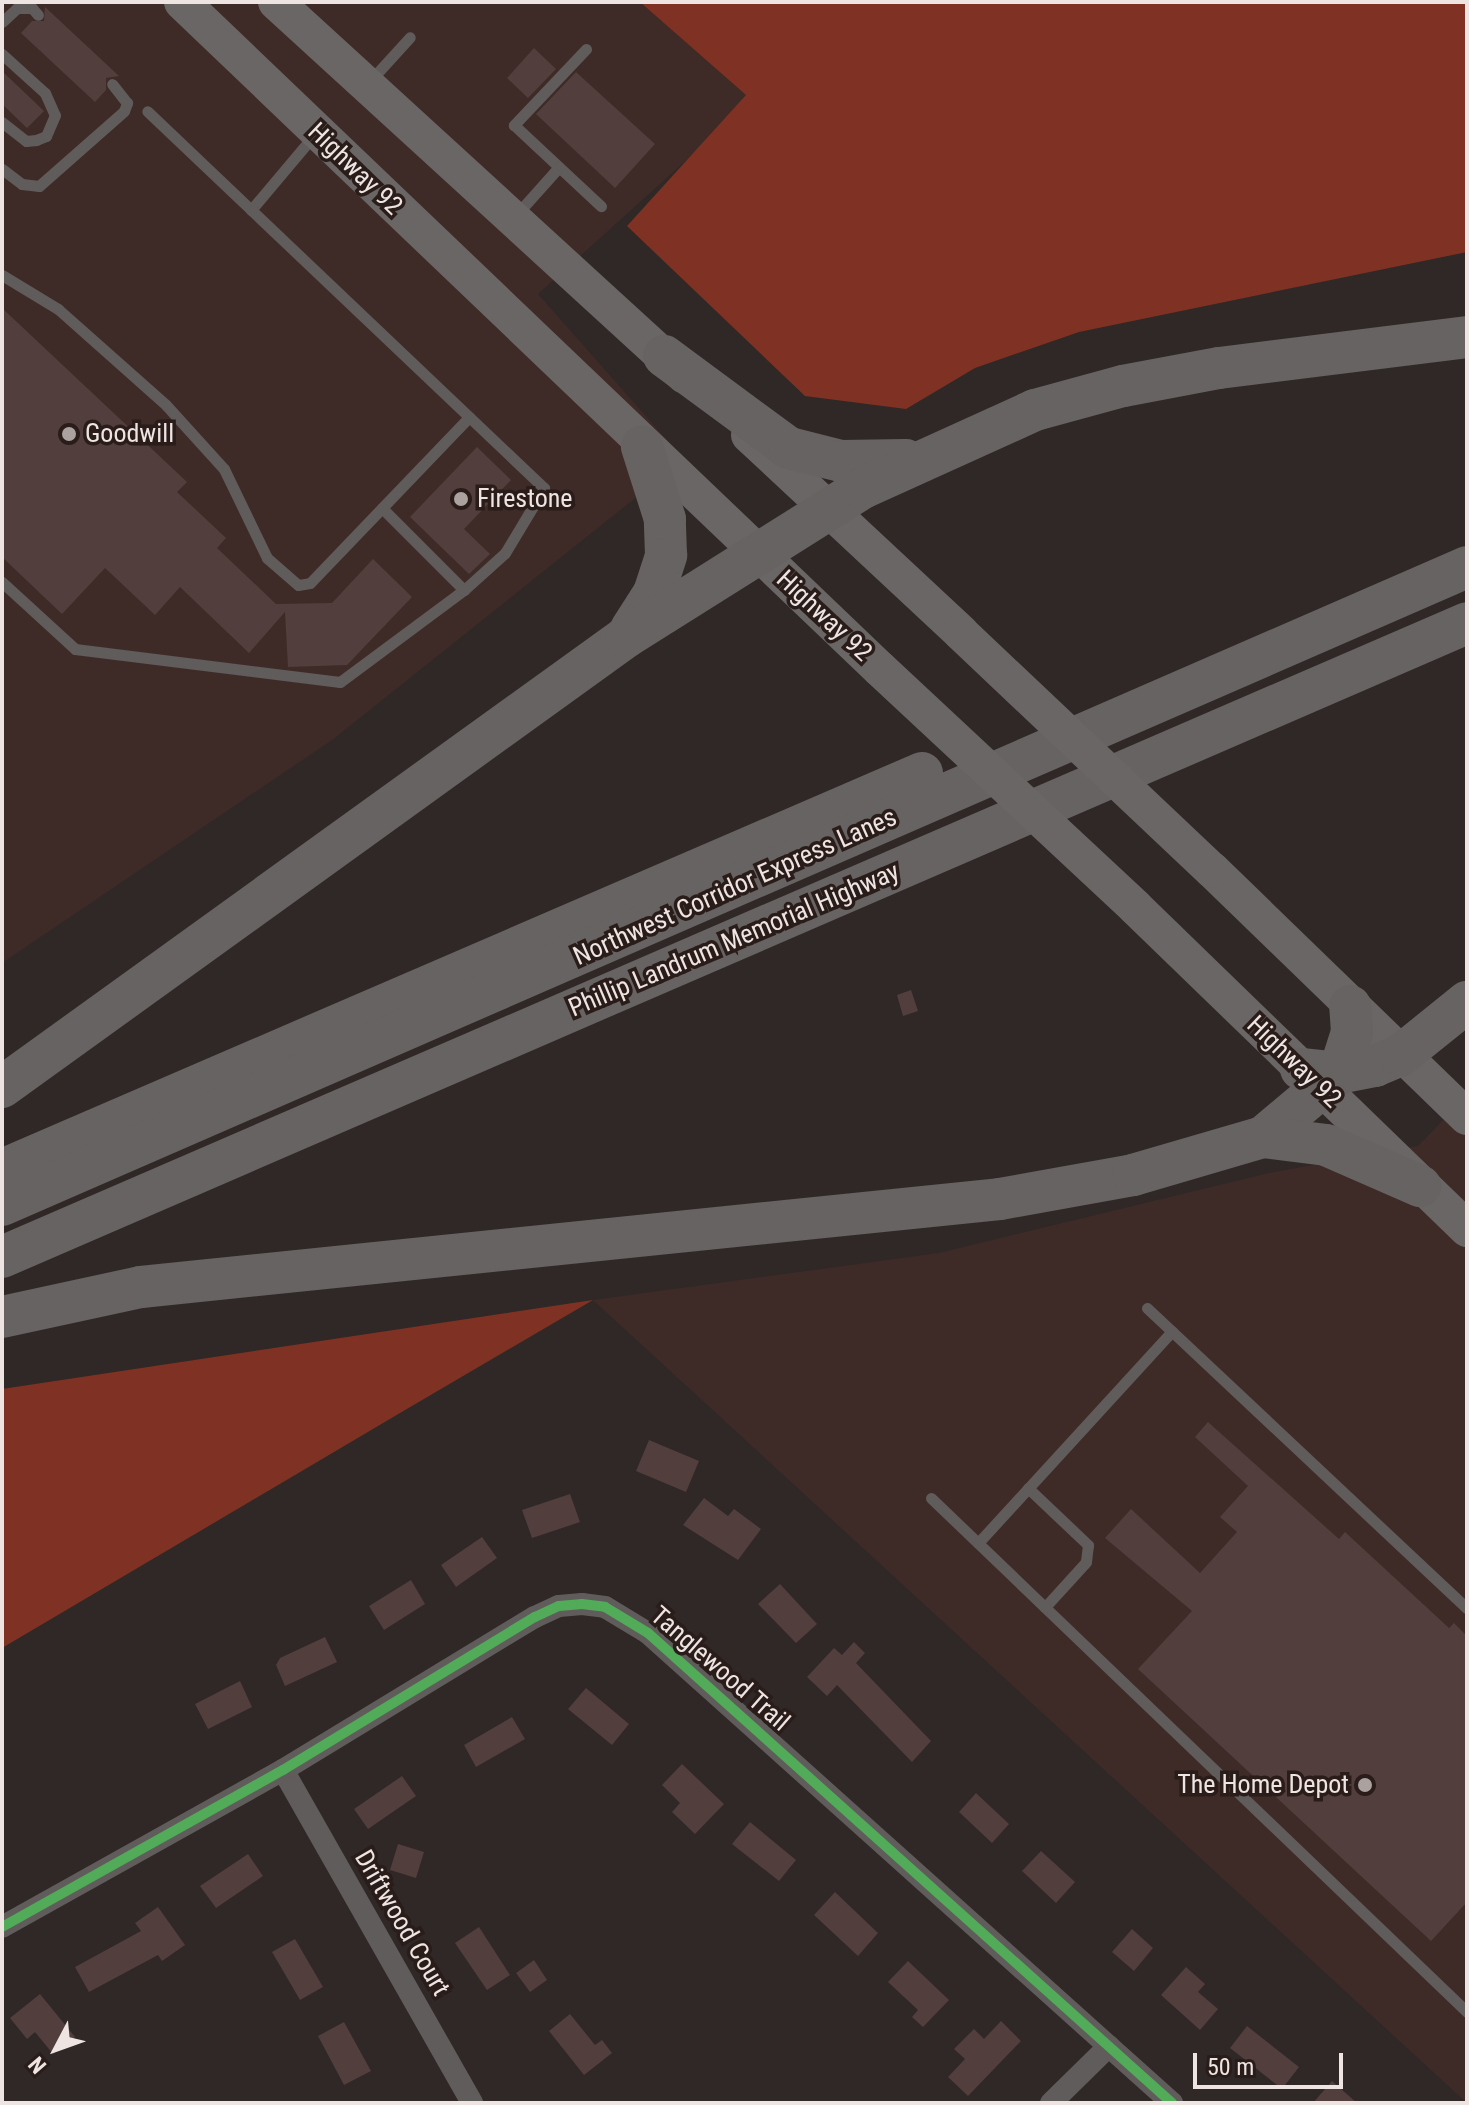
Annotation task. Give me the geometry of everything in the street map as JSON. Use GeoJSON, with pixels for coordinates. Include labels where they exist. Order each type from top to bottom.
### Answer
{"type":"FeatureCollection","features":[{"type":"Feature","properties":{"kind":"highway"},"geometry":{"type":"LineString","coordinates":[[2,1087],[626,637],[919,459],[1035,410],[1123,386],[1219,368],[1467,337]]}},
{"type":"Feature","properties":{"kind":"highway"},"geometry":{"type":"LineString","coordinates":[[664,356],[789,448],[841,461],[919,459]]}},
{"type":"Feature","properties":{"kind":"highway"},"geometry":{"type":"LineString","coordinates":[[626,637],[654,593],[666,555],[665,519],[642,447]]}},
{"type":"Feature","properties":{"kind":"highway"},"geometry":{"type":"LineString","coordinates":[[2,1170],[1467,538]]}},
{"type":"Feature","properties":{"kind":"highway","name":"Northwest Corridor Express Lanes"},"geometry":{"type":"LineString","coordinates":[[2,1205],[1467,567]]}},
{"type":"Feature","properties":{"kind":"highway","name":"Phillip Landrum Memorial Highway"},"geometry":{"type":"LineString","coordinates":[[2,1257],[1467,623]]}},
{"type":"Feature","properties":{"kind":"highway"},"geometry":{"type":"LineString","coordinates":[[1321,1078],[1401,1055],[1467,1002]]}},
{"type":"Feature","properties":{"kind":"highway"},"geometry":{"type":"LineString","coordinates":[[1263,1137],[1321,1078],[1352,1032],[1350,1006]]}},
{"type":"Feature","properties":{"kind":"highway"},"geometry":{"type":"LineString","coordinates":[[2,1317],[141,1287],[1000,1199],[1133,1175],[1263,1137],[1326,1145],[1420,1186]]}},
{"type":"Feature","properties":{"kind":"main road","name":"Highway 92"},"geometry":{"type":"LineString","coordinates":[[182,2],[642,447],[1321,1078],[1420,1186],[1467,1229]]}},
{"type":"Feature","properties":{"kind":"main road"},"geometry":{"type":"LineString","coordinates":[[276,2],[664,356],[961,633],[1467,1117]]}},
{"type":"Feature","properties":{"kind":"street","name":"Tanglewood Trail"},"geometry":{"type":"LineString","coordinates":[[2,1927],[283,1770],[535,1617],[559,1606],[605,1607],[660,1643],[1172,2103]]}},
{"type":"Feature","properties":{"kind":"street","name":"Driftwood Court"},"geometry":{"type":"LineString","coordinates":[[283,1770],[472,2103]]}},
{"type":"Feature","properties":{"kind":"street"},"geometry":{"type":"LineString","coordinates":[[1051,2103],[1109,2046]]}},
{"type":"Feature","properties":{"kind":"lane"},"geometry":{"type":"LineString","coordinates":[[2,22],[17,8],[32,8],[38,15]]}},
{"type":"Feature","properties":{"kind":"lane"},"geometry":{"type":"LineString","coordinates":[[367,84],[410,37]]}},
{"type":"Feature","properties":{"kind":"lane"},"geometry":{"type":"LineString","coordinates":[[586,49],[514,125],[601,206]]}},
{"type":"Feature","properties":{"kind":"lane"},"geometry":{"type":"LineString","coordinates":[[2,54],[45,93],[55,115],[46,136],[36,140],[26,141],[2,122]]}},
{"type":"Feature","properties":{"kind":"lane"},"geometry":{"type":"LineString","coordinates":[[2,169],[22,184],[39,186],[124,111],[127,103],[112,84]]}},
{"type":"Feature","properties":{"kind":"lane"},"geometry":{"type":"LineString","coordinates":[[2,582],[75,649],[340,682],[464,590],[505,553],[544,488],[147,111]]}},
{"type":"Feature","properties":{"kind":"lane"},"geometry":{"type":"LineString","coordinates":[[251,210],[317,131]]}},
{"type":"Feature","properties":{"kind":"lane"},"geometry":{"type":"LineString","coordinates":[[513,218],[559,167]]}},
{"type":"Feature","properties":{"kind":"lane"},"geometry":{"type":"LineString","coordinates":[[2,275],[58,309],[166,405],[224,469],[267,558],[298,585],[310,583],[469,417]]}},
{"type":"Feature","properties":{"kind":"lane"},"geometry":{"type":"LineString","coordinates":[[382,508],[464,590]]}},
{"type":"Feature","properties":{"kind":"lane"},"geometry":{"type":"LineString","coordinates":[[1147,1308],[1467,1608]]}},
{"type":"Feature","properties":{"kind":"lane"},"geometry":{"type":"LineString","coordinates":[[978,1543],[1172,1331]]}},
{"type":"Feature","properties":{"kind":"lane"},"geometry":{"type":"LineString","coordinates":[[1028,1488],[1088,1545],[1086,1562],[1045,1607]]}},
{"type":"Feature","properties":{"kind":"lane"},"geometry":{"type":"LineString","coordinates":[[931,1498],[1467,2012]]}},
{"type":"Feature","properties":{"kind":"shaded area"},"geometry":{"type":"Polygon","coordinates":[[[2,2],[640,2],[746,95],[713,136],[538,294],[673,447],[654,483],[332,740],[2,963],[2,2]]]}},
{"type":"Feature","properties":{"kind":"shaded area"},"geometry":{"type":"Polygon","coordinates":[[[640,2],[1467,2],[1467,252],[1079,332],[975,368],[906,409],[805,396],[627,226],[746,95],[640,2]]]}},
{"type":"Feature","properties":{"kind":"shaded area"},"geometry":{"type":"Polygon","coordinates":[[[1467,1095],[1467,2103],[593,1300],[939,1253],[1269,1173],[1418,1146],[1467,1095]]]}},
{"type":"Feature","properties":{"kind":"shaded area"},"geometry":{"type":"Polygon","coordinates":[[[593,1300],[400,1413],[2,1648],[2,1389],[593,1300]]]}},
{"type":"Feature","properties":{"kind":"building"},"geometry":{"type":"Polygon","coordinates":[[[45,7],[119,76],[106,78],[106,90],[95,102],[21,33],[32,21],[44,21],[45,7]]]}},
{"type":"Feature","properties":{"kind":"building"},"geometry":{"type":"Polygon","coordinates":[[[534,48],[556,69],[528,98],[507,78],[534,48]]]}},
{"type":"Feature","properties":{"kind":"building"},"geometry":{"type":"Polygon","coordinates":[[[2,71],[44,111],[27,128],[2,104],[2,71]]]}},
{"type":"Feature","properties":{"kind":"building"},"geometry":{"type":"Polygon","coordinates":[[[576,72],[655,144],[615,188],[536,114],[576,72]]]}},
{"type":"Feature","properties":{"kind":"building"},"geometry":{"type":"Polygon","coordinates":[[[2,308],[187,482],[177,492],[226,538],[217,548],[276,604],[332,603],[373,559],[412,597],[347,665],[288,667],[285,612],[249,653],[180,587],[155,615],[105,568],[62,614],[2,557],[2,308]]]}},
{"type":"Feature","properties":{"kind":"building","name":"Firestone"},"geometry":{"type":"Polygon","coordinates":[[[477,447],[511,480],[464,529],[490,554],[469,574],[410,517],[477,447]]]}},
{"type":"Feature","properties":{"kind":"building"},"geometry":{"type":"Polygon","coordinates":[[[911,990],[918,1011],[903,1016],[897,995],[911,990]]]}},
{"type":"Feature","properties":{"kind":"building","name":"The Home Depot"},"geometry":{"type":"Polygon","coordinates":[[[1208,1422],[1339,1539],[1345,1532],[1449,1628],[1454,1623],[1467,1636],[1467,1902],[1431,1941],[1138,1669],[1192,1611],[1105,1538],[1131,1509],[1200,1573],[1237,1532],[1220,1517],[1248,1486],[1195,1437],[1208,1422]]]}},
{"type":"Feature","properties":{"kind":"building"},"geometry":{"type":"Polygon","coordinates":[[[649,1440],[699,1461],[686,1492],[636,1471],[649,1440]]]}},
{"type":"Feature","properties":{"kind":"building"},"geometry":{"type":"Polygon","coordinates":[[[570,1494],[580,1522],[532,1538],[522,1510],[570,1494]]]}},
{"type":"Feature","properties":{"kind":"building"},"geometry":{"type":"Polygon","coordinates":[[[704,1498],[728,1516],[734,1509],[761,1529],[738,1560],[683,1525],[704,1498]]]}},
{"type":"Feature","properties":{"kind":"building"},"geometry":{"type":"Polygon","coordinates":[[[482,1537],[497,1558],[456,1587],[441,1565],[482,1537]]]}},
{"type":"Feature","properties":{"kind":"building"},"geometry":{"type":"Polygon","coordinates":[[[411,1580],[425,1604],[384,1630],[369,1606],[411,1580]]]}},
{"type":"Feature","properties":{"kind":"building"},"geometry":{"type":"Polygon","coordinates":[[[780,1584],[817,1624],[796,1643],[758,1604],[780,1584]]]}},
{"type":"Feature","properties":{"kind":"building"},"geometry":{"type":"Polygon","coordinates":[[[325,1637],[337,1662],[285,1686],[276,1665],[280,1658],[325,1637]]]}},
{"type":"Feature","properties":{"kind":"building"},"geometry":{"type":"Polygon","coordinates":[[[854,1642],[865,1653],[856,1663],[931,1741],[912,1762],[837,1685],[827,1696],[807,1677],[834,1648],[842,1655],[854,1642]]]}},
{"type":"Feature","properties":{"kind":"building"},"geometry":{"type":"Polygon","coordinates":[[[240,1681],[252,1707],[208,1729],[195,1704],[240,1681]]]}},
{"type":"Feature","properties":{"kind":"building"},"geometry":{"type":"Polygon","coordinates":[[[586,1688],[629,1724],[612,1745],[568,1709],[586,1688]]]}},
{"type":"Feature","properties":{"kind":"building"},"geometry":{"type":"Polygon","coordinates":[[[512,1717],[525,1739],[476,1767],[464,1745],[512,1717]]]}},
{"type":"Feature","properties":{"kind":"building"},"geometry":{"type":"Polygon","coordinates":[[[682,1764],[724,1804],[695,1834],[672,1812],[680,1803],[662,1785],[682,1764]]]}},
{"type":"Feature","properties":{"kind":"building"},"geometry":{"type":"Polygon","coordinates":[[[402,1776],[416,1796],[368,1829],[354,1809],[402,1776]]]}},
{"type":"Feature","properties":{"kind":"building"},"geometry":{"type":"Polygon","coordinates":[[[976,1793],[1009,1824],[992,1843],[959,1812],[976,1793]]]}},
{"type":"Feature","properties":{"kind":"building"},"geometry":{"type":"Polygon","coordinates":[[[750,1822],[796,1860],[779,1881],[732,1844],[750,1822]]]}},
{"type":"Feature","properties":{"kind":"building"},"geometry":{"type":"Polygon","coordinates":[[[398,1844],[424,1852],[416,1878],[390,1870],[398,1844]]]}},
{"type":"Feature","properties":{"kind":"building"},"geometry":{"type":"Polygon","coordinates":[[[1041,1851],[1075,1882],[1056,1903],[1022,1871],[1041,1851]]]}},
{"type":"Feature","properties":{"kind":"building"},"geometry":{"type":"Polygon","coordinates":[[[248,1854],[263,1876],[216,1908],[200,1886],[248,1854]]]}},
{"type":"Feature","properties":{"kind":"building"},"geometry":{"type":"Polygon","coordinates":[[[835,1892],[878,1933],[858,1956],[814,1915],[835,1892]]]}},
{"type":"Feature","properties":{"kind":"building"},"geometry":{"type":"Polygon","coordinates":[[[158,1907],[185,1945],[162,1961],[158,1955],[89,1992],[75,1967],[141,1931],[135,1923],[158,1907]]]}},
{"type":"Feature","properties":{"kind":"building"},"geometry":{"type":"Polygon","coordinates":[[[479,1927],[510,1975],[487,1990],[455,1943],[479,1927]]]}},
{"type":"Feature","properties":{"kind":"building"},"geometry":{"type":"Polygon","coordinates":[[[1132,1929],[1153,1948],[1134,1971],[1112,1952],[1132,1929]]]}},
{"type":"Feature","properties":{"kind":"building"},"geometry":{"type":"Polygon","coordinates":[[[295,1939],[323,1987],[300,2000],[272,1952],[295,1939]]]}},
{"type":"Feature","properties":{"kind":"building"},"geometry":{"type":"Polygon","coordinates":[[[534,1960],[547,1980],[530,1992],[516,1973],[534,1960]]]}},
{"type":"Feature","properties":{"kind":"building"},"geometry":{"type":"Polygon","coordinates":[[[908,1961],[949,2000],[923,2027],[912,2017],[918,2010],[888,1982],[908,1961]]]}},
{"type":"Feature","properties":{"kind":"building"},"geometry":{"type":"Polygon","coordinates":[[[1186,1967],[1205,1984],[1198,1992],[1218,2009],[1200,2030],[1161,1995],[1186,1967]]]}},
{"type":"Feature","properties":{"kind":"building"},"geometry":{"type":"Polygon","coordinates":[[[40,1994],[75,2037],[53,2054],[35,2032],[27,2039],[10,2018],[40,1994]]]}},
{"type":"Feature","properties":{"kind":"building"},"geometry":{"type":"Polygon","coordinates":[[[570,2014],[595,2045],[602,2040],[612,2053],[584,2075],[549,2031],[570,2014]]]}},
{"type":"Feature","properties":{"kind":"building"},"geometry":{"type":"Polygon","coordinates":[[[1001,2021],[1021,2041],[968,2096],[948,2077],[965,2059],[954,2049],[974,2029],[984,2039],[1001,2021]]]}},
{"type":"Feature","properties":{"kind":"building"},"geometry":{"type":"Polygon","coordinates":[[[344,2022],[371,2071],[344,2085],[318,2036],[344,2022]]]}},
{"type":"Feature","properties":{"kind":"building"},"geometry":{"type":"Polygon","coordinates":[[[1247,2026],[1299,2067],[1282,2089],[1230,2048],[1247,2026]]]}},
{"type":"Feature","properties":{"kind":"building"},"geometry":{"type":"Polygon","coordinates":[[[1332,2081],[1357,2103],[1313,2103],[1332,2081]]]}},
{"type":"Feature","properties":{"kind":"cycle path"},"geometry":{"type":"LineString","coordinates":[[2,1927],[283,1770],[535,1617],[559,1606],[582,1604],[605,1607],[648,1633],[1172,2103]]}},
{"type":"Feature","properties":{"kind":"place","name":"Goodwill"},"geometry":{"type":"Point","coordinates":[69,434]}},
{"type":"Feature","properties":{"kind":"place","name":"Firestone"},"geometry":{"type":"Point","coordinates":[461,499]}},
{"type":"Feature","properties":{"kind":"place","name":"The Home Depot"},"geometry":{"type":"Point","coordinates":[1365,1785]}}]}
